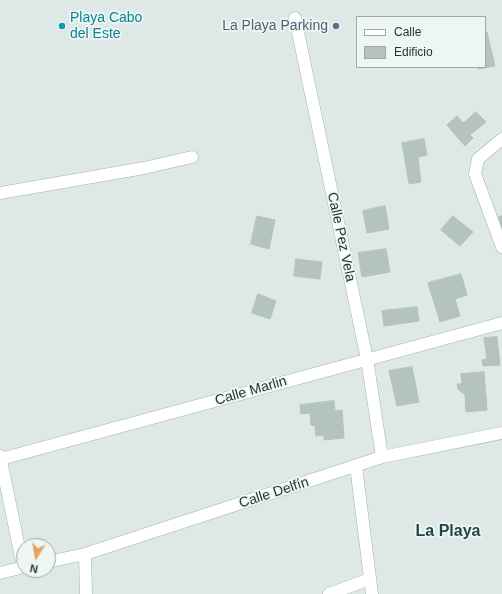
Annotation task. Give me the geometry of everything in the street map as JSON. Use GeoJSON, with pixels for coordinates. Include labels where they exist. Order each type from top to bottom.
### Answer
{"type":"FeatureCollection","features":[{"type":"Feature","properties":{"kind":"street","name":"Calle Pez Vela"},"geometry":{"type":"LineString","coordinates":[[295,18],[367,359],[382,457]]}},
{"type":"Feature","properties":{"kind":"street"},"geometry":{"type":"LineString","coordinates":[[502,139],[478,159],[475,174],[502,247]]}},
{"type":"Feature","properties":{"kind":"street"},"geometry":{"type":"LineString","coordinates":[[0,193],[144,168],[192,156]]}},
{"type":"Feature","properties":{"kind":"street","name":"Calle Marlin"},"geometry":{"type":"LineString","coordinates":[[0,457],[502,323]]}},
{"type":"Feature","properties":{"kind":"street","name":"Calle Delfín"},"geometry":{"type":"LineString","coordinates":[[56,560],[85,554],[382,457],[502,433]]}},
{"type":"Feature","properties":{"kind":"street"},"geometry":{"type":"LineString","coordinates":[[0,457],[18,538]]}},
{"type":"Feature","properties":{"kind":"street"},"geometry":{"type":"LineString","coordinates":[[356,466],[372,594]]}},
{"type":"Feature","properties":{"kind":"street"},"geometry":{"type":"LineString","coordinates":[[85,554],[86,594]]}},
{"type":"Feature","properties":{"kind":"street"},"geometry":{"type":"LineString","coordinates":[[0,573],[16,569]]}},
{"type":"Feature","properties":{"kind":"street"},"geometry":{"type":"LineString","coordinates":[[329,594],[370,579]]}},
{"type":"Feature","properties":{"kind":"building"},"geometry":{"type":"Polygon","coordinates":[[[486,32],[495,66],[486,68],[486,32]]]}},
{"type":"Feature","properties":{"kind":"building"},"geometry":{"type":"Polygon","coordinates":[[[476,112],[486,122],[470,135],[473,138],[465,146],[447,125],[457,116],[463,123],[476,112]]]}},
{"type":"Feature","properties":{"kind":"building"},"geometry":{"type":"Polygon","coordinates":[[[424,139],[427,155],[418,157],[421,182],[409,184],[402,143],[424,139]]]}},
{"type":"Feature","properties":{"kind":"building"},"geometry":{"type":"Polygon","coordinates":[[[385,206],[389,229],[367,233],[363,211],[385,206]]]}},
{"type":"Feature","properties":{"kind":"building"},"geometry":{"type":"Polygon","coordinates":[[[257,216],[275,220],[269,249],[251,244],[257,216]]]}},
{"type":"Feature","properties":{"kind":"building"},"geometry":{"type":"Polygon","coordinates":[[[453,216],[473,232],[460,246],[441,230],[453,216]]]}},
{"type":"Feature","properties":{"kind":"building"},"geometry":{"type":"Polygon","coordinates":[[[502,216],[502,231],[499,217],[502,216]]]}},
{"type":"Feature","properties":{"kind":"building"},"geometry":{"type":"Polygon","coordinates":[[[386,249],[390,272],[362,277],[358,253],[386,249]]]}},
{"type":"Feature","properties":{"kind":"building"},"geometry":{"type":"Polygon","coordinates":[[[296,259],[322,262],[320,279],[294,276],[296,259]]]}},
{"type":"Feature","properties":{"kind":"building"},"geometry":{"type":"Polygon","coordinates":[[[461,274],[467,295],[455,299],[460,316],[440,322],[428,283],[461,274]]]}},
{"type":"Feature","properties":{"kind":"building"},"geometry":{"type":"Polygon","coordinates":[[[258,294],[276,301],[270,319],[252,313],[258,294]]]}},
{"type":"Feature","properties":{"kind":"building"},"geometry":{"type":"Polygon","coordinates":[[[417,307],[419,321],[384,326],[382,311],[417,307]]]}},
{"type":"Feature","properties":{"kind":"building"},"geometry":{"type":"Polygon","coordinates":[[[497,337],[500,365],[483,366],[482,360],[487,359],[484,338],[497,337]]]}},
{"type":"Feature","properties":{"kind":"building"},"geometry":{"type":"Polygon","coordinates":[[[412,367],[419,402],[397,406],[389,371],[412,367]]]}},
{"type":"Feature","properties":{"kind":"building"},"geometry":{"type":"Polygon","coordinates":[[[484,372],[487,410],[466,412],[465,395],[458,389],[457,384],[462,384],[461,374],[484,372]]]}},
{"type":"Feature","properties":{"kind":"building"},"geometry":{"type":"Polygon","coordinates":[[[334,401],[335,411],[342,410],[344,438],[324,440],[324,435],[316,436],[315,426],[311,425],[310,413],[301,414],[300,405],[334,401]]]}},
{"type":"Feature","properties":{"kind":"place","name":"Playa Cabo del Este"},"geometry":{"type":"Point","coordinates":[62,26]}},
{"type":"Feature","properties":{"kind":"place","name":"La Playa Parking"},"geometry":{"type":"Point","coordinates":[336,26]}},
{"type":"Feature","properties":{"kind":"district","name":"La Playa"},"geometry":{"type":"Point","coordinates":[448,532]}}]}
